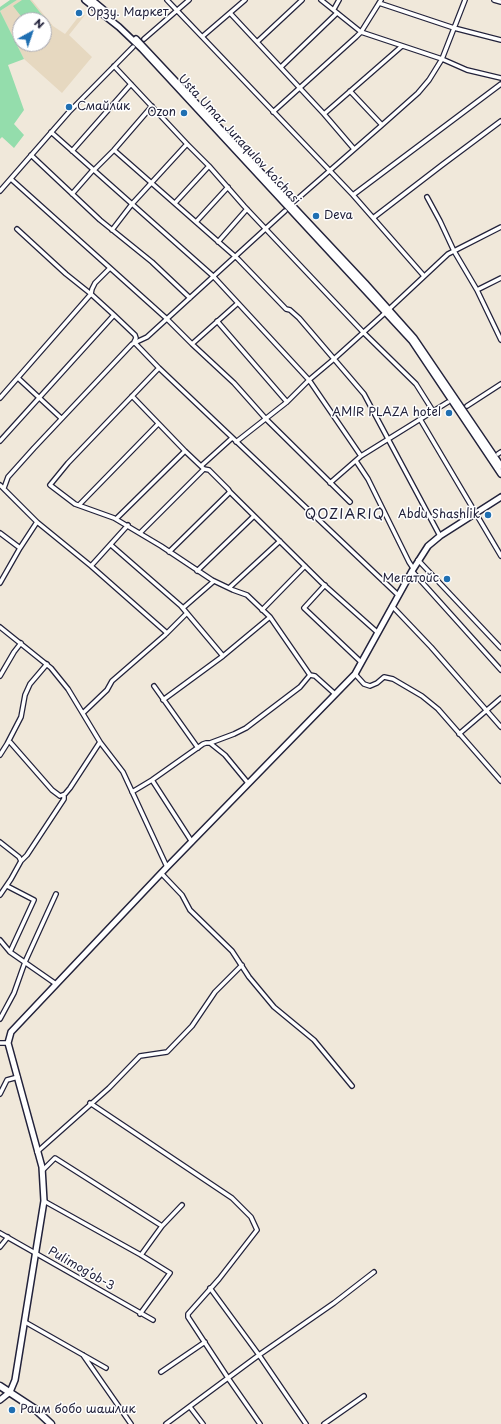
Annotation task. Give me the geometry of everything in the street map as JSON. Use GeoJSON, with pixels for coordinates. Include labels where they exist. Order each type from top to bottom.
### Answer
{"type":"FeatureCollection","features":[{"type":"Feature","properties":{"kind":"main road","name":"Usta Umar Juraqulov ko'chasi"},"geometry":{"type":"LineString","coordinates":[[85,0],[92,1],[142,49],[292,213],[414,338],[501,466]]}},
{"type":"Feature","properties":{"kind":"main road","name":"Usta Umar Juraqulov ko'chasi"},"geometry":{"type":"LineString","coordinates":[[387,311],[412,341],[501,474]]}},
{"type":"Feature","properties":{"kind":"main road"},"geometry":{"type":"LineString","coordinates":[[0,1400],[10,1392],[15,1380],[44,1201],[42,1170],[8,1043],[11,1032],[167,867],[355,674],[412,569],[428,546],[440,536],[501,497]]}},
{"type":"Feature","properties":{"kind":"main road"},"geometry":{"type":"LineString","coordinates":[[0,1386],[35,1409],[51,1424]]}},
{"type":"Feature","properties":{"kind":"street"},"geometry":{"type":"LineString","coordinates":[[167,0],[203,36],[272,112],[353,195],[424,276]]}},
{"type":"Feature","properties":{"kind":"street"},"geometry":{"type":"LineString","coordinates":[[144,39],[189,0]]}},
{"type":"Feature","properties":{"kind":"street"},"geometry":{"type":"LineString","coordinates":[[203,36],[245,0]]}},
{"type":"Feature","properties":{"kind":"street"},"geometry":{"type":"LineString","coordinates":[[257,42],[302,0]]}},
{"type":"Feature","properties":{"kind":"street"},"geometry":{"type":"LineString","coordinates":[[321,0],[361,32],[467,70],[501,78]]}},
{"type":"Feature","properties":{"kind":"street"},"geometry":{"type":"LineString","coordinates":[[334,9],[340,0]]}},
{"type":"Feature","properties":{"kind":"street"},"geometry":{"type":"LineString","coordinates":[[295,201],[330,172],[418,93],[429,80],[442,60],[465,0]]}},
{"type":"Feature","properties":{"kind":"street"},"geometry":{"type":"LineString","coordinates":[[494,0],[501,2]]}},
{"type":"Feature","properties":{"kind":"street"},"geometry":{"type":"LineString","coordinates":[[272,112],[361,32],[380,1],[454,28],[501,40]]}},
{"type":"Feature","properties":{"kind":"street"},"geometry":{"type":"LineString","coordinates":[[230,13],[281,67],[298,88],[324,114],[354,149]]}},
{"type":"Feature","properties":{"kind":"street"},"geometry":{"type":"LineString","coordinates":[[281,67],[337,13]]}},
{"type":"Feature","properties":{"kind":"street"},"geometry":{"type":"LineString","coordinates":[[324,114],[402,46]]}},
{"type":"Feature","properties":{"kind":"street"},"geometry":{"type":"LineString","coordinates":[[0,191],[51,132],[133,47]]}},
{"type":"Feature","properties":{"kind":"street"},"geometry":{"type":"LineString","coordinates":[[114,66],[363,332],[416,384],[433,411]]}},
{"type":"Feature","properties":{"kind":"street"},"geometry":{"type":"LineString","coordinates":[[72,151],[132,84]]}},
{"type":"Feature","properties":{"kind":"street"},"geometry":{"type":"LineString","coordinates":[[353,195],[501,84]]}},
{"type":"Feature","properties":{"kind":"street"},"geometry":{"type":"LineString","coordinates":[[350,91],[382,125]]}},
{"type":"Feature","properties":{"kind":"street"},"geometry":{"type":"LineString","coordinates":[[72,194],[93,170],[114,150],[152,106]]}},
{"type":"Feature","properties":{"kind":"street"},"geometry":{"type":"LineString","coordinates":[[373,218],[501,121]]}},
{"type":"Feature","properties":{"kind":"street"},"geometry":{"type":"LineString","coordinates":[[51,132],[213,276],[309,380],[361,456]]}},
{"type":"Feature","properties":{"kind":"street"},"geometry":{"type":"LineString","coordinates":[[112,230],[132,204],[187,144]]}},
{"type":"Feature","properties":{"kind":"street"},"geometry":{"type":"LineString","coordinates":[[114,150],[153,182],[236,257],[286,309],[290,310],[299,318],[364,394],[440,536]]}},
{"type":"Feature","properties":{"kind":"street"},"geometry":{"type":"LineString","coordinates":[[31,155],[112,230],[152,262],[190,298]]}},
{"type":"Feature","properties":{"kind":"street"},"geometry":{"type":"LineString","coordinates":[[175,203],[209,166]]}},
{"type":"Feature","properties":{"kind":"street"},"geometry":{"type":"LineString","coordinates":[[11,179],[167,319],[234,383],[266,419],[350,502]]}},
{"type":"Feature","properties":{"kind":"street"},"geometry":{"type":"LineString","coordinates":[[196,222],[228,187]]}},
{"type":"Feature","properties":{"kind":"street"},"geometry":{"type":"LineString","coordinates":[[427,197],[454,251],[499,331],[501,340]]}},
{"type":"Feature","properties":{"kind":"street"},"geometry":{"type":"LineString","coordinates":[[218,242],[247,209]]}},
{"type":"Feature","properties":{"kind":"street"},"geometry":{"type":"LineString","coordinates":[[168,633],[91,566],[37,522],[2,487],[8,477],[61,418],[134,342],[147,337],[285,211]]}},
{"type":"Feature","properties":{"kind":"street"},"geometry":{"type":"LineString","coordinates":[[236,442],[287,402],[309,380],[387,311],[448,254],[501,227]]}},
{"type":"Feature","properties":{"kind":"street"},"geometry":{"type":"LineString","coordinates":[[17,229],[135,335],[136,338],[134,342]]}},
{"type":"Feature","properties":{"kind":"street"},"geometry":{"type":"LineString","coordinates":[[0,398],[91,294],[95,283],[110,268]]}},
{"type":"Feature","properties":{"kind":"street"},"geometry":{"type":"LineString","coordinates":[[477,290],[501,278]]}},
{"type":"Feature","properties":{"kind":"street"},"geometry":{"type":"LineString","coordinates":[[192,344],[238,303]]}},
{"type":"Feature","properties":{"kind":"street"},"geometry":{"type":"LineString","coordinates":[[0,441],[114,315]]}},
{"type":"Feature","properties":{"kind":"street"},"geometry":{"type":"LineString","coordinates":[[217,321],[287,402]]}},
{"type":"Feature","properties":{"kind":"street"},"geometry":{"type":"LineString","coordinates":[[134,342],[236,442],[398,595]]}},
{"type":"Feature","properties":{"kind":"street"},"geometry":{"type":"LineString","coordinates":[[159,368],[90,439],[50,483],[52,488],[79,505],[128,525],[197,571],[214,581],[247,595],[270,618],[310,675],[315,676],[335,694]]}},
{"type":"Feature","properties":{"kind":"street"},"geometry":{"type":"LineString","coordinates":[[18,378],[61,418]]}},
{"type":"Feature","properties":{"kind":"street"},"geometry":{"type":"LineString","coordinates":[[467,406],[501,384]]}},
{"type":"Feature","properties":{"kind":"street"},"geometry":{"type":"LineString","coordinates":[[132,396],[202,468],[209,470],[305,566],[377,632]]}},
{"type":"Feature","properties":{"kind":"street"},"geometry":{"type":"LineString","coordinates":[[330,483],[361,456],[448,402]]}},
{"type":"Feature","properties":{"kind":"street"},"geometry":{"type":"LineString","coordinates":[[420,419],[501,556]]}},
{"type":"Feature","properties":{"kind":"street"},"geometry":{"type":"LineString","coordinates":[[79,505],[158,424]]}},
{"type":"Feature","properties":{"kind":"street"},"geometry":{"type":"LineString","coordinates":[[140,533],[232,438]]}},
{"type":"Feature","properties":{"kind":"street"},"geometry":{"type":"LineString","coordinates":[[116,519],[185,451]]}},
{"type":"Feature","properties":{"kind":"street"},"geometry":{"type":"LineString","coordinates":[[356,461],[368,479],[412,569],[501,670]]}},
{"type":"Feature","properties":{"kind":"street"},"geometry":{"type":"LineString","coordinates":[[169,552],[230,492]]}},
{"type":"Feature","properties":{"kind":"street"},"geometry":{"type":"LineString","coordinates":[[197,571],[254,516]]}},
{"type":"Feature","properties":{"kind":"street"},"geometry":{"type":"LineString","coordinates":[[0,583],[37,522]]}},
{"type":"Feature","properties":{"kind":"street"},"geometry":{"type":"LineString","coordinates":[[91,566],[128,525]]}},
{"type":"Feature","properties":{"kind":"street"},"geometry":{"type":"LineString","coordinates":[[0,533],[20,548]]}},
{"type":"Feature","properties":{"kind":"street"},"geometry":{"type":"LineString","coordinates":[[229,588],[280,541]]}},
{"type":"Feature","properties":{"kind":"street"},"geometry":{"type":"LineString","coordinates":[[111,545],[183,608],[223,656]]}},
{"type":"Feature","properties":{"kind":"street"},"geometry":{"type":"LineString","coordinates":[[418,560],[501,648]]}},
{"type":"Feature","properties":{"kind":"street"},"geometry":{"type":"LineString","coordinates":[[262,610],[305,566]]}},
{"type":"Feature","properties":{"kind":"street"},"geometry":{"type":"LineString","coordinates":[[183,608],[214,581]]}},
{"type":"Feature","properties":{"kind":"street"},"geometry":{"type":"LineString","coordinates":[[325,585],[304,608],[361,662]]}},
{"type":"Feature","properties":{"kind":"street"},"geometry":{"type":"LineString","coordinates":[[392,606],[431,647],[501,727]]}},
{"type":"Feature","properties":{"kind":"street"},"geometry":{"type":"LineString","coordinates":[[83,713],[107,690],[112,680],[168,633],[187,613]]}},
{"type":"Feature","properties":{"kind":"street"},"geometry":{"type":"LineString","coordinates":[[163,700],[223,656],[270,618]]}},
{"type":"Feature","properties":{"kind":"street"},"geometry":{"type":"LineString","coordinates":[[0,627],[46,664],[61,680],[100,742],[123,772],[167,867]]}},
{"type":"Feature","properties":{"kind":"street"},"geometry":{"type":"LineString","coordinates":[[0,676],[20,643]]}},
{"type":"Feature","properties":{"kind":"street"},"geometry":{"type":"LineString","coordinates":[[0,755],[21,717],[25,695],[30,684],[46,664]]}},
{"type":"Feature","properties":{"kind":"street"},"geometry":{"type":"LineString","coordinates":[[355,674],[364,684],[370,686],[384,677],[393,679],[422,696],[438,709],[501,781]]}},
{"type":"Feature","properties":{"kind":"street"},"geometry":{"type":"LineString","coordinates":[[132,792],[152,780],[202,744],[210,743],[246,728],[300,687],[310,675]]}},
{"type":"Feature","properties":{"kind":"street"},"geometry":{"type":"LineString","coordinates":[[154,686],[198,748]]}},
{"type":"Feature","properties":{"kind":"street"},"geometry":{"type":"LineString","coordinates":[[459,734],[501,698]]}},
{"type":"Feature","properties":{"kind":"street"},"geometry":{"type":"LineString","coordinates":[[10,742],[56,794],[64,796]]}},
{"type":"Feature","properties":{"kind":"street"},"geometry":{"type":"LineString","coordinates":[[0,895],[7,886],[21,860],[27,855],[100,742]]}},
{"type":"Feature","properties":{"kind":"street"},"geometry":{"type":"LineString","coordinates":[[210,743],[225,755],[248,783]]}},
{"type":"Feature","properties":{"kind":"street"},"geometry":{"type":"LineString","coordinates":[[152,780],[192,842]]}},
{"type":"Feature","properties":{"kind":"street"},"geometry":{"type":"LineString","coordinates":[[0,842],[21,860]]}},
{"type":"Feature","properties":{"kind":"street"},"geometry":{"type":"LineString","coordinates":[[162,874],[182,895],[190,910],[232,951],[249,977],[274,1007],[314,1040],[352,1086]]}},
{"type":"Feature","properties":{"kind":"street"},"geometry":{"type":"LineString","coordinates":[[7,886],[34,900],[10,952]]}},
{"type":"Feature","properties":{"kind":"street"},"geometry":{"type":"LineString","coordinates":[[0,1019],[14,993],[25,962],[56,894]]}},
{"type":"Feature","properties":{"kind":"street"},"geometry":{"type":"LineString","coordinates":[[0,940],[10,952],[56,984]]}},
{"type":"Feature","properties":{"kind":"street"},"geometry":{"type":"LineString","coordinates":[[37,1152],[90,1103],[109,1088],[140,1056],[167,1052],[192,1026],[215,992],[242,965]]}},
{"type":"Feature","properties":{"kind":"street"},"geometry":{"type":"LineString","coordinates":[[0,1043],[8,1043]]}},
{"type":"Feature","properties":{"kind":"street"},"geometry":{"type":"LineString","coordinates":[[0,1094],[7,1080],[18,1077]]}},
{"type":"Feature","properties":{"kind":"street"},"geometry":{"type":"LineString","coordinates":[[90,1103],[232,1198],[251,1217],[257,1230],[188,1314],[188,1317],[260,1424]]}},
{"type":"Feature","properties":{"kind":"street"},"geometry":{"type":"LineString","coordinates":[[42,1170],[55,1158],[162,1226]]}},
{"type":"Feature","properties":{"kind":"street"},"geometry":{"type":"LineString","coordinates":[[44,1201],[141,1254],[170,1273],[140,1314]]}},
{"type":"Feature","properties":{"kind":"street"},"geometry":{"type":"LineString","coordinates":[[141,1254],[162,1226],[182,1205]]}},
{"type":"Feature","properties":{"kind":"street","name":"Pulimog’ob-3"},"geometry":{"type":"LineString","coordinates":[[0,1232],[140,1314],[153,1320]]}},
{"type":"Feature","properties":{"kind":"street"},"geometry":{"type":"LineString","coordinates":[[0,1247],[8,1238]]}},
{"type":"Feature","properties":{"kind":"street"},"geometry":{"type":"LineString","coordinates":[[166,1424],[259,1355],[334,1303],[374,1272]]}},
{"type":"Feature","properties":{"kind":"street"},"geometry":{"type":"LineString","coordinates":[[210,1288],[259,1355],[306,1424]]}},
{"type":"Feature","properties":{"kind":"street"},"geometry":{"type":"LineString","coordinates":[[25,1322],[106,1368]]}},
{"type":"Feature","properties":{"kind":"street"},"geometry":{"type":"LineString","coordinates":[[161,1372],[205,1342]]}},
{"type":"Feature","properties":{"kind":"street"},"geometry":{"type":"LineString","coordinates":[[82,1354],[130,1424]]}},
{"type":"Feature","properties":{"kind":"street"},"geometry":{"type":"LineString","coordinates":[[324,1424],[364,1396]]}},
{"type":"Feature","properties":{"kind":"street"},"geometry":{"type":"LineString","coordinates":[[190,1407],[203,1424]]}},
{"type":"Feature","properties":{"kind":"shaded area"},"geometry":{"type":"Polygon","coordinates":[[[17,0],[32,0],[42,12],[12,12],[12,35],[0,11],[17,0]]]}},
{"type":"Feature","properties":{"kind":"shaded area"},"geometry":{"type":"Polygon","coordinates":[[[85,15],[69,35],[92,57],[62,93],[24,59],[20,52],[52,52],[52,25],[65,34],[79,16],[85,15]]]}},
{"type":"Feature","properties":{"kind":"green space"},"geometry":{"type":"Polygon","coordinates":[[[10,0],[17,0],[0,11],[0,7],[10,0]]]}},
{"type":"Feature","properties":{"kind":"green space"},"geometry":{"type":"Polygon","coordinates":[[[22,0],[30,0],[40,12],[18,12],[13,6],[22,0]]]}},
{"type":"Feature","properties":{"kind":"green space"},"geometry":{"type":"Polygon","coordinates":[[[0,11],[12,35],[12,52],[20,52],[24,59],[8,65],[24,110],[14,124],[24,135],[14,148],[2,137],[0,139],[0,11]]]}},
{"type":"Feature","properties":{"kind":"place","name":"Орзу. Маркет"},"geometry":{"type":"Point","coordinates":[79,13]}},
{"type":"Feature","properties":{"kind":"place","name":"Смайлик"},"geometry":{"type":"Point","coordinates":[69,107]}},
{"type":"Feature","properties":{"kind":"place","name":"Ozon"},"geometry":{"type":"Point","coordinates":[184,113]}},
{"type":"Feature","properties":{"kind":"place","name":"Deva"},"geometry":{"type":"Point","coordinates":[316,216]}},
{"type":"Feature","properties":{"kind":"place","name":"AMIR PLAZA hotel"},"geometry":{"type":"Point","coordinates":[449,413]}},
{"type":"Feature","properties":{"kind":"place","name":"Abdu Shashlik"},"geometry":{"type":"Point","coordinates":[488,515]}},
{"type":"Feature","properties":{"kind":"place","name":"Мегатойс"},"geometry":{"type":"Point","coordinates":[447,579]}},
{"type":"Feature","properties":{"kind":"place","name":"Раим бобо шашлик"},"geometry":{"type":"Point","coordinates":[12,1410]}},
{"type":"Feature","properties":{"kind":"district","name":"QOZIARIQ"},"geometry":{"type":"Point","coordinates":[345,515]}}]}
